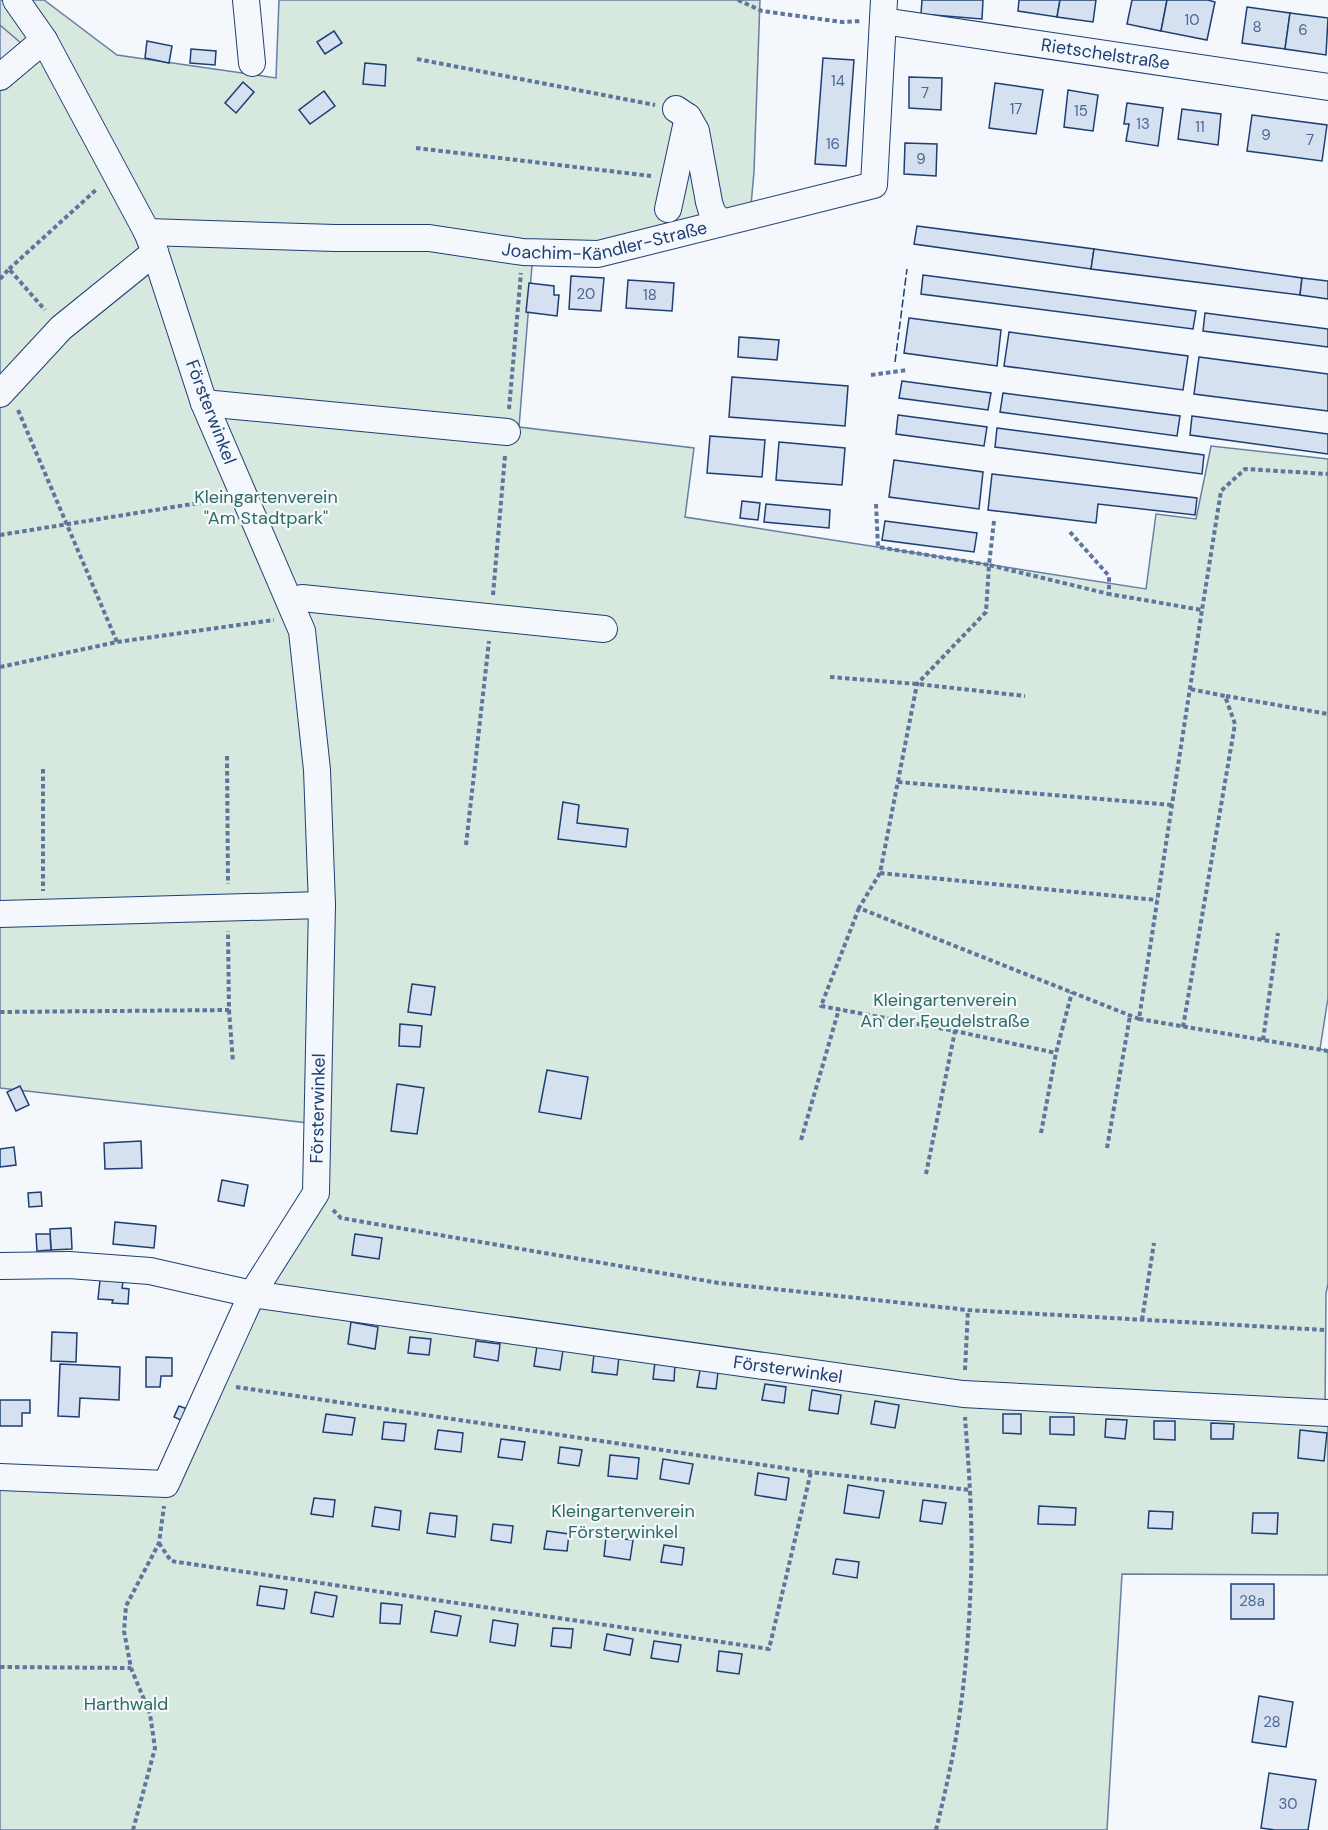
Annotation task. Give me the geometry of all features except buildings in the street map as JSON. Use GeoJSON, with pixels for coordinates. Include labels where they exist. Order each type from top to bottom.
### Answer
{"type":"FeatureCollection","features":[{"type":"Feature","properties":{"kind":"street","name":"Försterwinkel"},"geometry":{"type":"LineString","coordinates":[[16,0],[44,40],[151,242],[204,403],[302,631],[317,770],[322,905],[316,1193]]}},
{"type":"Feature","properties":{"kind":"street"},"geometry":{"type":"LineString","coordinates":[[246,0],[252,63]]}},
{"type":"Feature","properties":{"kind":"street","name":"Rietschelstraße"},"geometry":{"type":"LineString","coordinates":[[884,11],[1328,87]]}},
{"type":"Feature","properties":{"kind":"street","name":"Joachim-Kändler-Straße"},"geometry":{"type":"LineString","coordinates":[[151,242],[429,238],[523,252],[598,254],[874,185],[884,11]]}},
{"type":"Feature","properties":{"kind":"street"},"geometry":{"type":"LineString","coordinates":[[0,77],[44,40]]}},
{"type":"Feature","properties":{"kind":"street"},"geometry":{"type":"LineString","coordinates":[[682,113],[696,131],[709,202],[712,212],[720,223]]}},
{"type":"Feature","properties":{"kind":"street"},"geometry":{"type":"LineString","coordinates":[[668,209],[675,178],[682,113]]}},
{"type":"Feature","properties":{"kind":"street"},"geometry":{"type":"LineString","coordinates":[[4,391],[61,328],[151,242]]}},
{"type":"Feature","properties":{"kind":"street"},"geometry":{"type":"LineString","coordinates":[[204,403],[507,432]]}},
{"type":"Feature","properties":{"kind":"street"},"geometry":{"type":"LineString","coordinates":[[294,610],[302,598],[604,629]]}},
{"type":"Feature","properties":{"kind":"street"},"geometry":{"type":"LineString","coordinates":[[0,914],[322,905]]}},
{"type":"Feature","properties":{"kind":"street"},"geometry":{"type":"LineString","coordinates":[[0,1477],[166,1484],[252,1294],[316,1193]]}},
{"type":"Feature","properties":{"kind":"street","name":"Försterwinkel"},"geometry":{"type":"LineString","coordinates":[[0,1266],[69,1265],[150,1271],[252,1294],[963,1394],[1328,1413]]}},
{"type":"Feature","properties":{"kind":"path"},"geometry":{"type":"LineString","coordinates":[[738,0],[762,11],[842,22],[884,11]]}},
{"type":"Feature","properties":{"kind":"path"},"geometry":{"type":"LineString","coordinates":[[417,59],[682,113]]}},
{"type":"Feature","properties":{"kind":"path"},"geometry":{"type":"LineString","coordinates":[[416,148],[675,178]]}},
{"type":"Feature","properties":{"kind":"path"},"geometry":{"type":"LineString","coordinates":[[0,279],[97,189]]}},
{"type":"Feature","properties":{"kind":"path"},"geometry":{"type":"LineString","coordinates":[[466,845],[491,617],[523,252]]}},
{"type":"Feature","properties":{"kind":"path"},"geometry":{"type":"LineString","coordinates":[[9,269],[61,328]]}},
{"type":"Feature","properties":{"kind":"path"},"geometry":{"type":"LineString","coordinates":[[870,375],[907,370]]}},
{"type":"Feature","properties":{"kind":"path"},"geometry":{"type":"LineString","coordinates":[[4,391],[67,526],[117,642]]}},
{"type":"Feature","properties":{"kind":"path"},"geometry":{"type":"LineString","coordinates":[[1139,1019],[1221,491],[1245,470],[1328,474]]}},
{"type":"Feature","properties":{"kind":"path"},"geometry":{"type":"LineString","coordinates":[[0,536],[217,500]]}},
{"type":"Feature","properties":{"kind":"path"},"geometry":{"type":"LineString","coordinates":[[876,504],[878,547],[989,565],[1109,594],[1202,610]]}},
{"type":"Feature","properties":{"kind":"path"},"geometry":{"type":"LineString","coordinates":[[994,521],[986,612],[917,684],[880,873],[859,908],[821,1006],[1056,1053]]}},
{"type":"Feature","properties":{"kind":"path"},"geometry":{"type":"LineString","coordinates":[[1070,532],[1109,576],[1109,594]]}},
{"type":"Feature","properties":{"kind":"path"},"geometry":{"type":"LineString","coordinates":[[0,667],[117,642],[294,610]]}},
{"type":"Feature","properties":{"kind":"path"},"geometry":{"type":"LineString","coordinates":[[830,678],[917,684],[1025,696]]}},
{"type":"Feature","properties":{"kind":"path"},"geometry":{"type":"LineString","coordinates":[[1190,689],[1328,714]]}},
{"type":"Feature","properties":{"kind":"path"},"geometry":{"type":"LineString","coordinates":[[1183,1027],[1235,724],[1225,696]]}},
{"type":"Feature","properties":{"kind":"path"},"geometry":{"type":"LineString","coordinates":[[227,756],[229,1010],[233,1062]]}},
{"type":"Feature","properties":{"kind":"path"},"geometry":{"type":"LineString","coordinates":[[43,769],[43,913]]}},
{"type":"Feature","properties":{"kind":"path"},"geometry":{"type":"LineString","coordinates":[[898,782],[1172,805]]}},
{"type":"Feature","properties":{"kind":"path"},"geometry":{"type":"LineString","coordinates":[[880,873],[1157,900]]}},
{"type":"Feature","properties":{"kind":"path"},"geometry":{"type":"LineString","coordinates":[[859,908],[1139,1019],[1328,1051]]}},
{"type":"Feature","properties":{"kind":"path"},"geometry":{"type":"LineString","coordinates":[[1263,1040],[1278,933]]}},
{"type":"Feature","properties":{"kind":"path"},"geometry":{"type":"LineString","coordinates":[[1041,1133],[1056,1053],[1072,992]]}},
{"type":"Feature","properties":{"kind":"path"},"geometry":{"type":"LineString","coordinates":[[801,1140],[839,1009]]}},
{"type":"Feature","properties":{"kind":"path"},"geometry":{"type":"LineString","coordinates":[[0,1012],[229,1010]]}},
{"type":"Feature","properties":{"kind":"path"},"geometry":{"type":"LineString","coordinates":[[1107,1148],[1130,1016]]}},
{"type":"Feature","properties":{"kind":"path"},"geometry":{"type":"LineString","coordinates":[[926,1174],[955,1031]]}},
{"type":"Feature","properties":{"kind":"path"},"geometry":{"type":"LineString","coordinates":[[316,1193],[341,1218],[719,1283],[968,1310],[1326,1330]]}},
{"type":"Feature","properties":{"kind":"path"},"geometry":{"type":"LineString","coordinates":[[1142,1320],[1154,1243]]}},
{"type":"Feature","properties":{"kind":"path"},"geometry":{"type":"LineString","coordinates":[[936,1830],[953,1754],[964,1676],[971,1574],[970,1490],[963,1394],[968,1310]]}},
{"type":"Feature","properties":{"kind":"path"},"geometry":{"type":"LineString","coordinates":[[212,1384],[811,1472],[970,1490]]}},
{"type":"Feature","properties":{"kind":"path"},"geometry":{"type":"LineString","coordinates":[[159,1543],[171,1562],[769,1649],[811,1472]]}},
{"type":"Feature","properties":{"kind":"path"},"geometry":{"type":"LineString","coordinates":[[133,1830],[155,1748],[150,1714],[131,1668],[124,1631],[126,1606],[159,1543],[166,1484]]}},
{"type":"Feature","properties":{"kind":"path"},"geometry":{"type":"LineString","coordinates":[[0,1667],[131,1668]]}},
{"type":"Feature","properties":{"kind":"green space"},"geometry":{"type":"Polygon","coordinates":[[[0,0],[44,0],[117,55],[276,78],[279,0],[760,0],[754,172],[750,216],[533,253],[519,427],[694,448],[685,517],[1146,589],[1156,514],[1196,519],[1211,446],[1328,459],[1328,998],[1320,1049],[1328,1051],[1328,1283],[1325,1413],[1328,1413],[1328,1575],[1122,1574],[1107,1830],[0,1830],[0,1477],[166,1484],[316,1193],[317,1124],[0,1088],[0,0]]]}},
{"type":"Feature","properties":{"kind":"shaded area"},"geometry":{"type":"Polygon","coordinates":[[[0,25],[29,50],[0,74],[0,25]]]}},
{"type":"Feature","properties":{"kind":"fence"},"geometry":{"type":"LineString","coordinates":[[895,362],[907,269]]}},
{"type":"Feature","properties":{"kind":"park label","name":"Kleingartenverein \"Am Stadtpark\""},"geometry":{"type":"Point","coordinates":[266,507]}},
{"type":"Feature","properties":{"kind":"park label","name":"Kleingartenverein An der Feudelstraße"},"geometry":{"type":"Point","coordinates":[945,1010]}},
{"type":"Feature","properties":{"kind":"park label","name":"Kleingartenverein Försterwinkel"},"geometry":{"type":"Point","coordinates":[623,1522]}},
{"type":"Feature","properties":{"kind":"park label","name":"Harthwald"},"geometry":{"type":"Point","coordinates":[126,1704]}}]}
